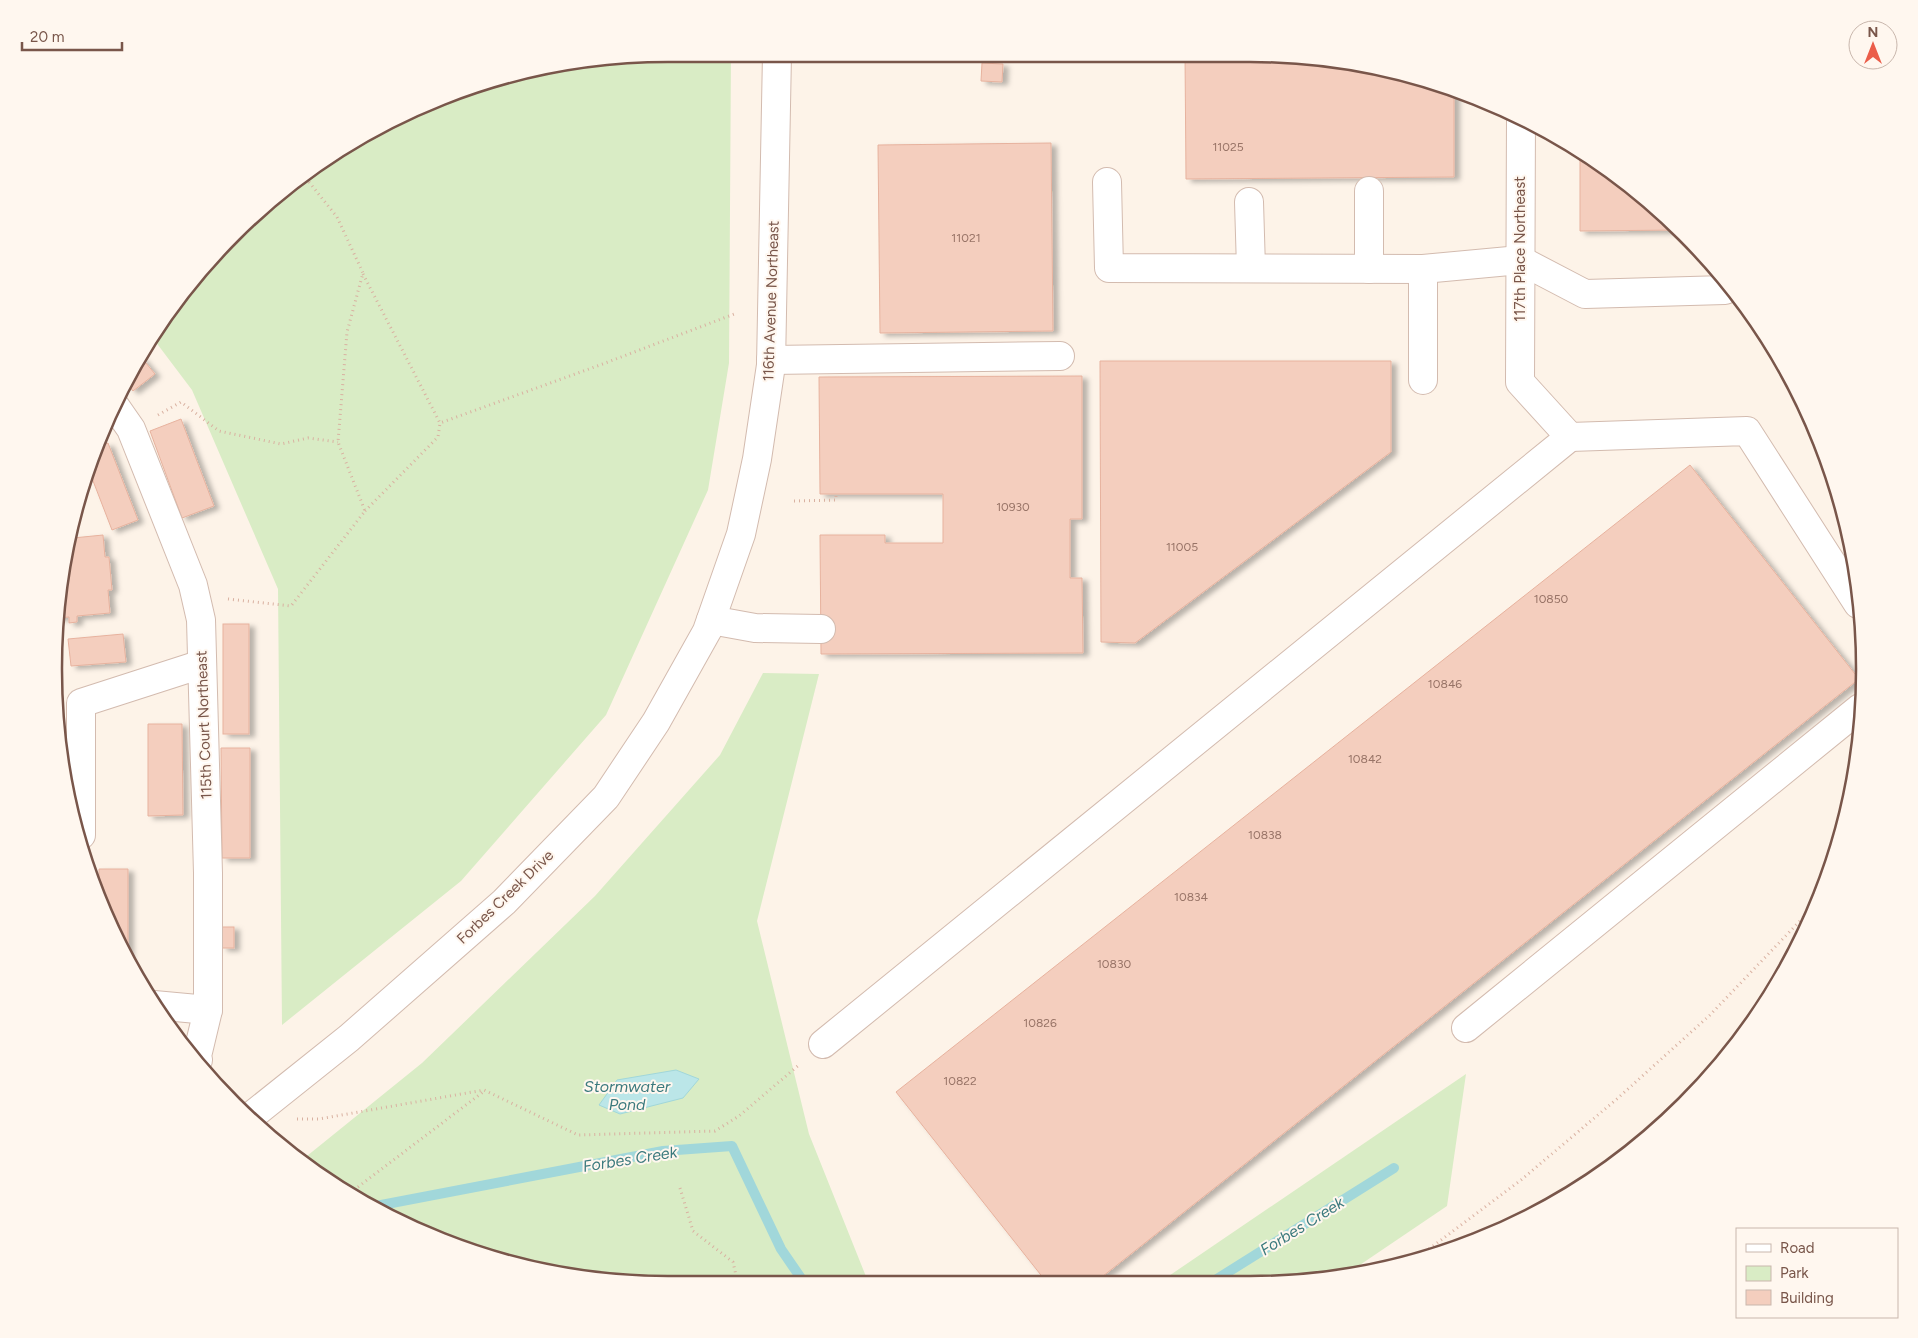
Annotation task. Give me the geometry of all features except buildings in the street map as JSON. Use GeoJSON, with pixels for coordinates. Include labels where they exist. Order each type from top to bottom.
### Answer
{"type":"FeatureCollection","features":[{"type":"Feature","properties":{"kind":"street","name":"116th Avenue Northeast"},"geometry":{"type":"LineString","coordinates":[[709,626],[741,534],[759,451],[771,360],[777,62]]}},
{"type":"Feature","properties":{"kind":"street","name":"117th Place Northeast"},"geometry":{"type":"LineString","coordinates":[[1521,127],[1520,382],[1570,437]]}},
{"type":"Feature","properties":{"kind":"street"},"geometry":{"type":"LineString","coordinates":[[1107,182],[1109,268],[1423,269],[1520,260],[1585,294],[1722,290]]}},
{"type":"Feature","properties":{"kind":"street"},"geometry":{"type":"LineString","coordinates":[[1369,191],[1369,269]]}},
{"type":"Feature","properties":{"kind":"street"},"geometry":{"type":"LineString","coordinates":[[1248,202],[1251,268]]}},
{"type":"Feature","properties":{"kind":"street"},"geometry":{"type":"LineString","coordinates":[[1423,269],[1423,380]]}},
{"type":"Feature","properties":{"kind":"street"},"geometry":{"type":"LineString","coordinates":[[771,360],[1028,367],[1060,356]]}},
{"type":"Feature","properties":{"kind":"street","name":"115th Court Northeast"},"geometry":{"type":"LineString","coordinates":[[120,413],[131,429],[193,585],[201,620],[208,873],[208,1010],[198,1051]]}},
{"type":"Feature","properties":{"kind":"street"},"geometry":{"type":"LineString","coordinates":[[823,1044],[1570,437],[1748,431],[1850,592]]}},
{"type":"Feature","properties":{"kind":"street"},"geometry":{"type":"LineString","coordinates":[[709,626],[821,629]]}},
{"type":"Feature","properties":{"kind":"street","name":"Forbes Creek Drive"},"geometry":{"type":"LineString","coordinates":[[256,1113],[349,1038],[504,902],[606,797],[656,722],[709,626]]}},
{"type":"Feature","properties":{"kind":"street"},"geometry":{"type":"LineString","coordinates":[[81,817],[81,703],[202,664]]}},
{"type":"Feature","properties":{"kind":"street"},"geometry":{"type":"LineString","coordinates":[[1466,1028],[1854,713]]}},
{"type":"Feature","properties":{"kind":"street"},"geometry":{"type":"LineString","coordinates":[[165,1006],[208,1010]]}},
{"type":"Feature","properties":{"kind":"path"},"geometry":{"type":"LineString","coordinates":[[196,596],[291,606],[365,511],[438,437],[440,424],[362,273],[337,217],[309,182]]}},
{"type":"Feature","properties":{"kind":"path"},"geometry":{"type":"LineString","coordinates":[[362,273],[347,332],[338,442],[365,511]]}},
{"type":"Feature","properties":{"kind":"path"},"geometry":{"type":"LineString","coordinates":[[440,424],[737,313]]}},
{"type":"Feature","properties":{"kind":"path"},"geometry":{"type":"LineString","coordinates":[[131,429],[181,402],[219,431],[280,444],[308,438],[338,442]]}},
{"type":"Feature","properties":{"kind":"path"},"geometry":{"type":"LineString","coordinates":[[794,500],[836,500],[836,494]]}},
{"type":"Feature","properties":{"kind":"path"},"geometry":{"type":"LineString","coordinates":[[1432,1247],[1521,1180],[1618,1098],[1710,1014],[1801,919]]}},
{"type":"Feature","properties":{"kind":"path"},"geometry":{"type":"LineString","coordinates":[[290,1119],[319,1119],[484,1090],[578,1135],[716,1131],[739,1116],[823,1044]]}},
{"type":"Feature","properties":{"kind":"path"},"geometry":{"type":"LineString","coordinates":[[356,1188],[484,1090]]}},
{"type":"Feature","properties":{"kind":"path"},"geometry":{"type":"LineString","coordinates":[[680,1188],[693,1231],[733,1262],[736,1276]]}},
{"type":"Feature","properties":{"kind":"green space"},"geometry":{"type":"Polygon","coordinates":[[[731,62],[729,363],[708,490],[606,715],[461,881],[282,1025],[278,589],[192,390],[157,344],[165,332],[213,269],[240,240],[300,188],[366,144],[401,125],[474,95],[512,83],[551,74],[629,64],[731,62]]]}},
{"type":"Feature","properties":{"kind":"green space"},"geometry":{"type":"Polygon","coordinates":[[[763,673],[819,674],[757,921],[809,1134],[866,1276],[669,1276],[629,1274],[551,1264],[512,1255],[474,1243],[401,1213],[366,1194],[308,1155],[422,1063],[595,896],[720,755],[763,673]]]}},
{"type":"Feature","properties":{"kind":"green space"},"geometry":{"type":"Polygon","coordinates":[[[1466,1074],[1447,1206],[1360,1265],[1289,1274],[1169,1276],[1466,1074]]]}},
{"type":"Feature","properties":{"kind":"water","name":"Stormwater Pond"},"geometry":{"type":"Polygon","coordinates":[[[676,1070],[699,1079],[683,1098],[620,1114],[599,1105],[617,1080],[676,1070]]]}},
{"type":"Feature","properties":{"kind":"waterway","name":"Forbes Creek"},"geometry":{"type":"LineString","coordinates":[[385,1204],[663,1151],[732,1146],[781,1249],[800,1276]]}},
{"type":"Feature","properties":{"kind":"waterway","name":"Forbes Creek"},"geometry":{"type":"LineString","coordinates":[[1222,1276],[1394,1168]]}}]}
